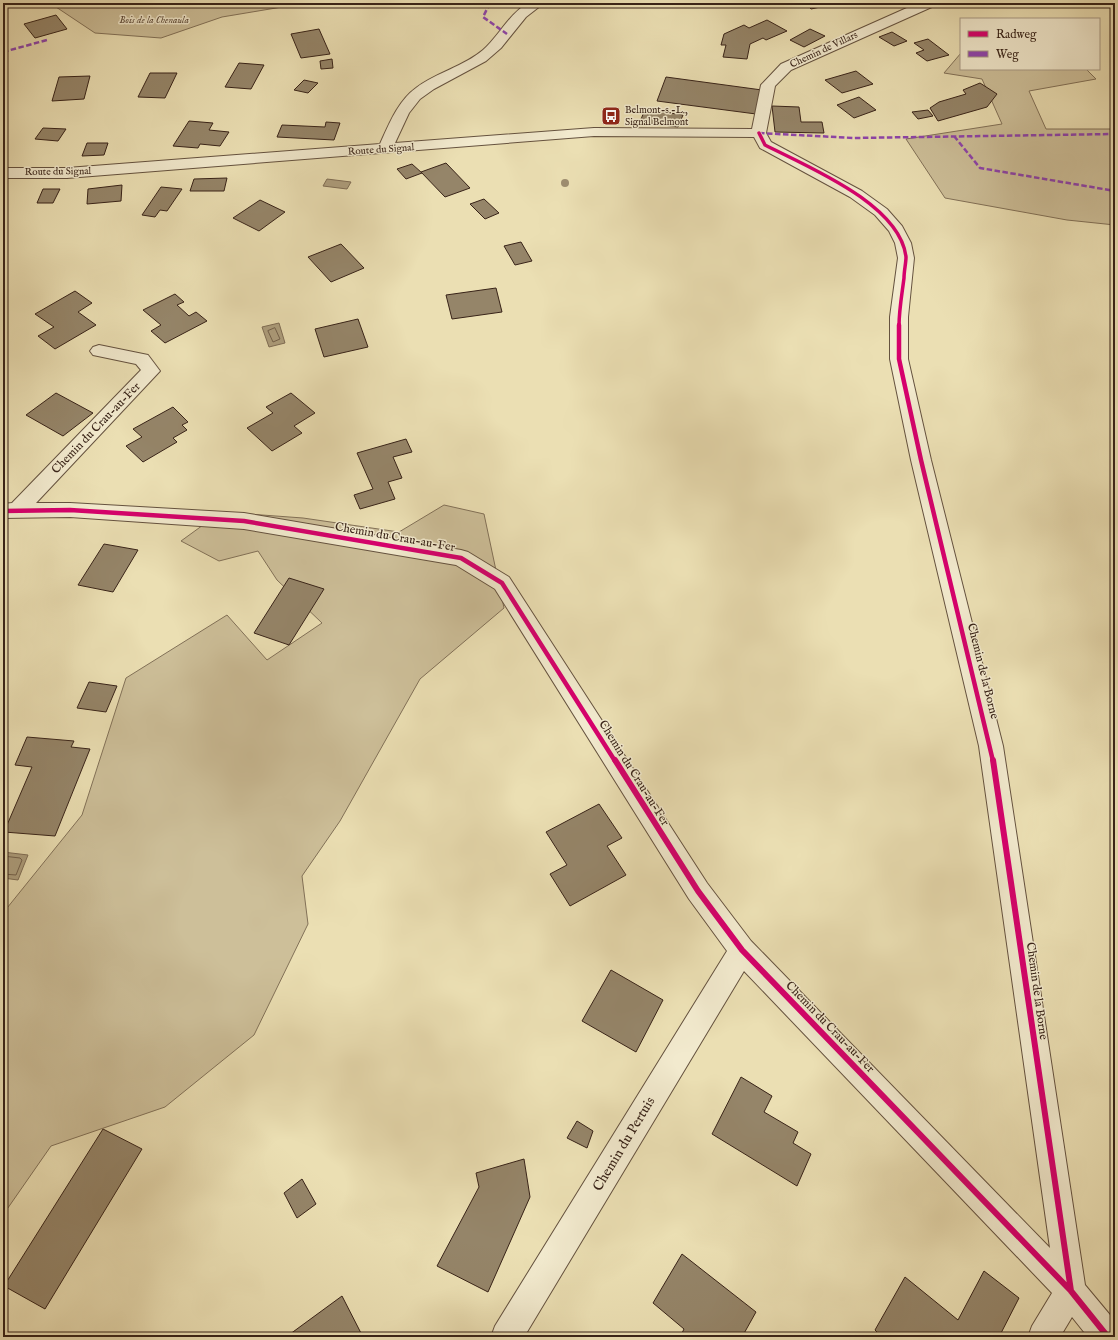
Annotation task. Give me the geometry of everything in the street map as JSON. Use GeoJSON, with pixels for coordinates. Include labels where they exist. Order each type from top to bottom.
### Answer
{"type":"FeatureCollection","features":[{"type":"Feature","properties":{"kind":"street"},"geometry":{"type":"LineString","coordinates":[[385,149],[396,124],[414,96],[482,58],[502,39],[527,8],[537,3]]}},
{"type":"Feature","properties":{"kind":"street","name":"Chemin de Villars"},"geometry":{"type":"LineString","coordinates":[[759,133],[768,85],[786,67],[929,3]]}},
{"type":"Feature","properties":{"kind":"street","name":"Route du Signal"},"geometry":{"type":"LineString","coordinates":[[3,173],[66,173],[594,132],[759,133]]}},
{"type":"Feature","properties":{"kind":"street","name":"Chemin de la Borne"},"geometry":{"type":"LineString","coordinates":[[759,133],[765,145],[816,171],[856,194],[881,212],[896,229],[903,243],[906,258],[899,317],[899,360],[921,460],[991,746],[1071,1291]]}},
{"type":"Feature","properties":{"kind":"street","name":"Chemin du Crau-au-Fer"},"geometry":{"type":"LineString","coordinates":[[10,510],[151,371],[142,360],[99,351]]}},
{"type":"Feature","properties":{"kind":"street","name":"Chemin du Crau-au-Fer"},"geometry":{"type":"LineString","coordinates":[[10,510],[70,510],[244,521],[461,558],[502,583],[698,891],[742,950],[1071,1291],[1108,1337]]}},
{"type":"Feature","properties":{"kind":"street","name":"Chemin du Pertuis"},"geometry":{"type":"LineString","coordinates":[[506,1337],[742,950]]}},
{"type":"Feature","properties":{"kind":"street"},"geometry":{"type":"LineString","coordinates":[[1043,1337],[1071,1291]]}},
{"type":"Feature","properties":{"kind":"green space","name":"Bois de la Chenaula"},"geometry":{"type":"Polygon","coordinates":[[[50,3],[306,3],[222,17],[161,38],[95,33],[50,3]]]}},
{"type":"Feature","properties":{"kind":"green space"},"geometry":{"type":"Polygon","coordinates":[[[960,54],[960,70],[1087,70],[1096,79],[1029,91],[1046,129],[1115,129],[1115,225],[1067,220],[945,198],[906,139],[1002,124],[982,79],[944,73],[960,54]]]}},
{"type":"Feature","properties":{"kind":"green space"},"geometry":{"type":"Polygon","coordinates":[[[444,505],[484,514],[504,608],[420,679],[340,821],[302,876],[308,924],[254,1035],[165,1107],[51,1146],[3,1215],[3,913],[82,815],[126,678],[227,615],[267,660],[322,623],[277,580],[258,551],[219,561],[181,541],[221,512],[303,518],[399,532],[444,505]]]}},
{"type":"Feature","properties":{"kind":"water"},"geometry":{"type":"Polygon","coordinates":[[[327,179],[351,182],[347,189],[323,186],[327,179]]]}},
{"type":"Feature","properties":{"kind":"water"},"geometry":{"type":"Polygon","coordinates":[[[279,323],[285,343],[269,347],[262,327],[279,323]]]}},
{"type":"Feature","properties":{"kind":"water"},"geometry":{"type":"Polygon","coordinates":[[[3,852],[28,855],[18,880],[3,878],[3,852]]]}},
{"type":"Feature","properties":{"kind":"building"},"geometry":{"type":"Polygon","coordinates":[[[805,3],[833,3],[834,4],[811,9],[805,3]]]}},
{"type":"Feature","properties":{"kind":"building"},"geometry":{"type":"Polygon","coordinates":[[[56,15],[67,29],[35,38],[24,24],[56,15]]]}},
{"type":"Feature","properties":{"kind":"building"},"geometry":{"type":"Polygon","coordinates":[[[767,20],[787,31],[766,40],[763,38],[750,44],[747,59],[723,57],[726,45],[721,45],[724,34],[744,25],[749,28],[767,20]]]}},
{"type":"Feature","properties":{"kind":"building"},"geometry":{"type":"Polygon","coordinates":[[[319,29],[330,54],[301,58],[291,34],[319,29]]]}},
{"type":"Feature","properties":{"kind":"building"},"geometry":{"type":"Polygon","coordinates":[[[810,29],[825,36],[804,47],[790,40],[810,29]]]}},
{"type":"Feature","properties":{"kind":"building"},"geometry":{"type":"Polygon","coordinates":[[[892,32],[907,41],[894,46],[879,37],[892,32]]]}},
{"type":"Feature","properties":{"kind":"building"},"geometry":{"type":"Polygon","coordinates":[[[928,39],[949,55],[927,61],[916,53],[924,50],[914,43],[928,39]]]}},
{"type":"Feature","properties":{"kind":"building"},"geometry":{"type":"Polygon","coordinates":[[[332,59],[333,68],[321,69],[320,61],[332,59]]]}},
{"type":"Feature","properties":{"kind":"building"},"geometry":{"type":"Polygon","coordinates":[[[239,63],[264,65],[251,89],[225,87],[239,63]]]}},
{"type":"Feature","properties":{"kind":"building"},"geometry":{"type":"Polygon","coordinates":[[[856,71],[873,84],[842,93],[825,80],[856,71]]]}},
{"type":"Feature","properties":{"kind":"building"},"geometry":{"type":"Polygon","coordinates":[[[150,73],[177,73],[165,98],[138,97],[150,73]]]}},
{"type":"Feature","properties":{"kind":"building"},"geometry":{"type":"Polygon","coordinates":[[[90,76],[84,99],[52,101],[59,77],[90,76]]]}},
{"type":"Feature","properties":{"kind":"building"},"geometry":{"type":"Polygon","coordinates":[[[666,77],[762,90],[756,114],[657,101],[666,77]]]}},
{"type":"Feature","properties":{"kind":"building"},"geometry":{"type":"Polygon","coordinates":[[[304,80],[318,83],[308,93],[294,90],[304,80]]]}},
{"type":"Feature","properties":{"kind":"building"},"geometry":{"type":"Polygon","coordinates":[[[980,83],[997,94],[987,107],[938,121],[930,108],[939,102],[966,94],[963,90],[980,83]]]}},
{"type":"Feature","properties":{"kind":"building"},"geometry":{"type":"Polygon","coordinates":[[[859,97],[876,110],[854,118],[837,105],[859,97]]]}},
{"type":"Feature","properties":{"kind":"building"},"geometry":{"type":"Polygon","coordinates":[[[772,106],[799,107],[801,122],[822,122],[824,133],[775,132],[772,106]]]}},
{"type":"Feature","properties":{"kind":"building"},"geometry":{"type":"Polygon","coordinates":[[[645,109],[683,115],[678,127],[640,122],[645,109]]]}},
{"type":"Feature","properties":{"kind":"building"},"geometry":{"type":"Polygon","coordinates":[[[928,110],[933,116],[918,119],[912,112],[928,110]]]}},
{"type":"Feature","properties":{"kind":"building"},"geometry":{"type":"Polygon","coordinates":[[[189,121],[213,123],[209,130],[229,132],[220,146],[200,144],[198,148],[173,146],[189,121]]]}},
{"type":"Feature","properties":{"kind":"building"},"geometry":{"type":"Polygon","coordinates":[[[326,122],[340,123],[334,140],[277,137],[282,125],[325,127],[326,122]]]}},
{"type":"Feature","properties":{"kind":"building"},"geometry":{"type":"Polygon","coordinates":[[[43,128],[66,129],[58,141],[35,139],[43,128]]]}},
{"type":"Feature","properties":{"kind":"building"},"geometry":{"type":"Polygon","coordinates":[[[87,143],[108,143],[104,155],[82,156],[87,143]]]}},
{"type":"Feature","properties":{"kind":"building"},"geometry":{"type":"Polygon","coordinates":[[[446,163],[470,188],[445,197],[421,172],[446,163]]]}},
{"type":"Feature","properties":{"kind":"building"},"geometry":{"type":"Polygon","coordinates":[[[412,164],[422,173],[406,179],[397,169],[412,164]]]}},
{"type":"Feature","properties":{"kind":"building"},"geometry":{"type":"Polygon","coordinates":[[[227,178],[224,191],[190,191],[194,179],[227,178]]]}},
{"type":"Feature","properties":{"kind":"building"},"geometry":{"type":"Polygon","coordinates":[[[122,185],[121,201],[87,204],[88,189],[122,185]]]}},
{"type":"Feature","properties":{"kind":"building"},"geometry":{"type":"Polygon","coordinates":[[[161,187],[182,189],[167,211],[160,210],[155,217],[142,215],[161,187]]]}},
{"type":"Feature","properties":{"kind":"building"},"geometry":{"type":"Polygon","coordinates":[[[43,189],[60,189],[53,203],[37,203],[43,189]]]}},
{"type":"Feature","properties":{"kind":"building"},"geometry":{"type":"Polygon","coordinates":[[[484,199],[499,213],[485,219],[470,204],[484,199]]]}},
{"type":"Feature","properties":{"kind":"building"},"geometry":{"type":"Polygon","coordinates":[[[260,200],[285,212],[259,231],[233,218],[260,200]]]}},
{"type":"Feature","properties":{"kind":"building"},"geometry":{"type":"Polygon","coordinates":[[[521,242],[532,261],[515,265],[504,246],[521,242]]]}},
{"type":"Feature","properties":{"kind":"building"},"geometry":{"type":"Polygon","coordinates":[[[341,244],[364,268],[331,282],[308,257],[341,244]]]}},
{"type":"Feature","properties":{"kind":"building"},"geometry":{"type":"Polygon","coordinates":[[[496,288],[502,312],[452,319],[446,295],[496,288]]]}},
{"type":"Feature","properties":{"kind":"building"},"geometry":{"type":"Polygon","coordinates":[[[75,291],[92,303],[78,312],[96,325],[55,349],[38,336],[54,327],[35,314],[75,291]]]}},
{"type":"Feature","properties":{"kind":"building"},"geometry":{"type":"Polygon","coordinates":[[[175,294],[184,302],[177,305],[189,316],[196,312],[207,321],[165,343],[151,331],[161,325],[143,310],[175,294]]]}},
{"type":"Feature","properties":{"kind":"building"},"geometry":{"type":"Polygon","coordinates":[[[358,319],[368,347],[324,357],[315,329],[358,319]]]}},
{"type":"Feature","properties":{"kind":"building"},"geometry":{"type":"Polygon","coordinates":[[[56,393],[93,413],[63,436],[26,415],[56,393]]]}},
{"type":"Feature","properties":{"kind":"building"},"geometry":{"type":"Polygon","coordinates":[[[291,393],[315,413],[294,426],[302,433],[272,451],[247,428],[273,413],[266,407],[291,393]]]}},
{"type":"Feature","properties":{"kind":"building"},"geometry":{"type":"Polygon","coordinates":[[[173,407],[188,422],[182,425],[187,430],[173,438],[177,442],[143,462],[126,446],[142,437],[133,429],[173,407]]]}},
{"type":"Feature","properties":{"kind":"building"},"geometry":{"type":"Polygon","coordinates":[[[406,439],[412,452],[393,457],[402,478],[388,482],[395,499],[360,509],[354,495],[373,489],[357,453],[406,439]]]}},
{"type":"Feature","properties":{"kind":"building"},"geometry":{"type":"Polygon","coordinates":[[[104,544],[138,550],[113,592],[78,585],[104,544]]]}},
{"type":"Feature","properties":{"kind":"building"},"geometry":{"type":"Polygon","coordinates":[[[289,578],[324,589],[289,645],[254,633],[289,578]]]}},
{"type":"Feature","properties":{"kind":"building"},"geometry":{"type":"Polygon","coordinates":[[[89,682],[117,686],[106,712],[77,708],[89,682]]]}},
{"type":"Feature","properties":{"kind":"building"},"geometry":{"type":"Polygon","coordinates":[[[27,737],[74,741],[71,747],[90,749],[55,836],[4,832],[32,767],[15,765],[27,737]]]}},
{"type":"Feature","properties":{"kind":"building"},"geometry":{"type":"Polygon","coordinates":[[[599,804],[622,838],[607,846],[626,875],[570,906],[550,874],[567,865],[546,832],[599,804]]]}},
{"type":"Feature","properties":{"kind":"building"},"geometry":{"type":"Polygon","coordinates":[[[611,970],[663,1000],[636,1052],[582,1021],[611,970]]]}},
{"type":"Feature","properties":{"kind":"building"},"geometry":{"type":"Polygon","coordinates":[[[741,1077],[772,1096],[764,1112],[798,1132],[793,1143],[811,1154],[797,1186],[712,1134],[741,1077]]]}},
{"type":"Feature","properties":{"kind":"building"},"geometry":{"type":"Polygon","coordinates":[[[577,1121],[593,1131],[587,1148],[567,1138],[577,1121]]]}},
{"type":"Feature","properties":{"kind":"building"},"geometry":{"type":"Polygon","coordinates":[[[103,1129],[142,1149],[45,1309],[4,1286],[103,1129]]]}},
{"type":"Feature","properties":{"kind":"building"},"geometry":{"type":"Polygon","coordinates":[[[524,1159],[530,1197],[488,1292],[437,1266],[479,1187],[476,1173],[524,1159]]]}},
{"type":"Feature","properties":{"kind":"building"},"geometry":{"type":"Polygon","coordinates":[[[302,1179],[316,1204],[297,1218],[284,1193],[302,1179]]]}},
{"type":"Feature","properties":{"kind":"building"},"geometry":{"type":"Polygon","coordinates":[[[682,1254],[756,1312],[742,1337],[680,1337],[684,1329],[653,1303],[682,1254]]]}},
{"type":"Feature","properties":{"kind":"building"},"geometry":{"type":"Polygon","coordinates":[[[984,1271],[1019,1298],[999,1337],[882,1337],[875,1330],[905,1277],[958,1320],[984,1271]]]}},
{"type":"Feature","properties":{"kind":"building"},"geometry":{"type":"Polygon","coordinates":[[[342,1296],[363,1337],[286,1337],[342,1296]]]}},
{"type":"Feature","properties":{"kind":"marked path"},"geometry":{"type":"LineString","coordinates":[[490,3],[483,17],[507,34]]}},
{"type":"Feature","properties":{"kind":"marked path"},"geometry":{"type":"LineString","coordinates":[[3,52],[47,40]]}},
{"type":"Feature","properties":{"kind":"marked path"},"geometry":{"type":"LineString","coordinates":[[759,133],[854,138],[1115,134]]}},
{"type":"Feature","properties":{"kind":"marked path"},"geometry":{"type":"LineString","coordinates":[[954,136],[980,168],[1115,191]]}},
{"type":"Feature","properties":{"kind":"cycle path"},"geometry":{"type":"LineString","coordinates":[[759,133],[765,145],[816,171],[856,194],[881,212],[896,229],[903,243],[906,258],[899,317],[899,359],[921,460],[991,746],[1071,1291]]}},
{"type":"Feature","properties":{"kind":"cycle path"},"geometry":{"type":"LineString","coordinates":[[3,511],[70,510],[244,521],[461,558],[502,583],[698,891],[742,950],[1071,1291],[1108,1337]]}},
{"type":"Feature","properties":{"kind":"place","name":"Belmont-s.-L., Signal Belmont"},"geometry":{"type":"Point","coordinates":[611,116]}}]}
